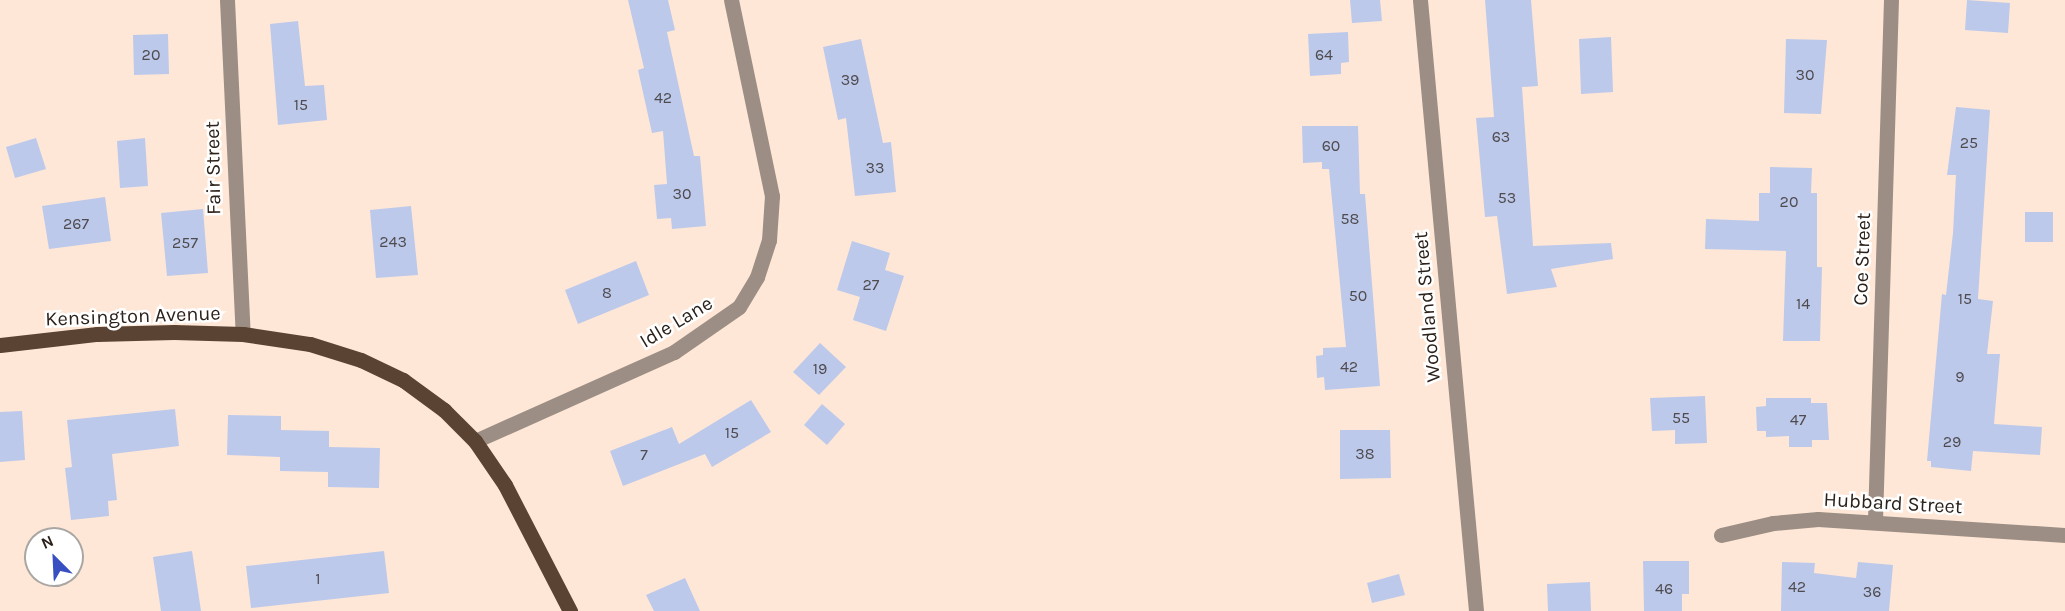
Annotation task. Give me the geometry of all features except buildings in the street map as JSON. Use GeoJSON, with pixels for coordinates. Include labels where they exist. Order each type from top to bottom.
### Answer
{"type":"FeatureCollection","features":[{"type":"Feature","properties":{"kind":"main road","name":"Kensington Avenue"},"geometry":{"type":"LineString","coordinates":[[0,345],[97,334],[243,334],[310,344],[361,360],[404,380],[444,410],[475,441],[505,485],[570,611]]}},
{"type":"Feature","properties":{"kind":"street","name":"Fair Street"},"geometry":{"type":"LineString","coordinates":[[228,0],[243,334]]}},
{"type":"Feature","properties":{"kind":"street","name":"Idle Lane"},"geometry":{"type":"LineString","coordinates":[[475,441],[674,352],[739,307],[757,277],[769,240],[772,196],[731,0]]}},
{"type":"Feature","properties":{"kind":"street","name":"Woodland Street"},"geometry":{"type":"LineString","coordinates":[[1420,0],[1476,611]]}},
{"type":"Feature","properties":{"kind":"street","name":"Coe Street"},"geometry":{"type":"LineString","coordinates":[[1875,520],[1891,0]]}},
{"type":"Feature","properties":{"kind":"street","name":"Hubbard Street"},"geometry":{"type":"LineString","coordinates":[[1721,536],[1773,522],[1875,520],[2065,535]]}}]}
